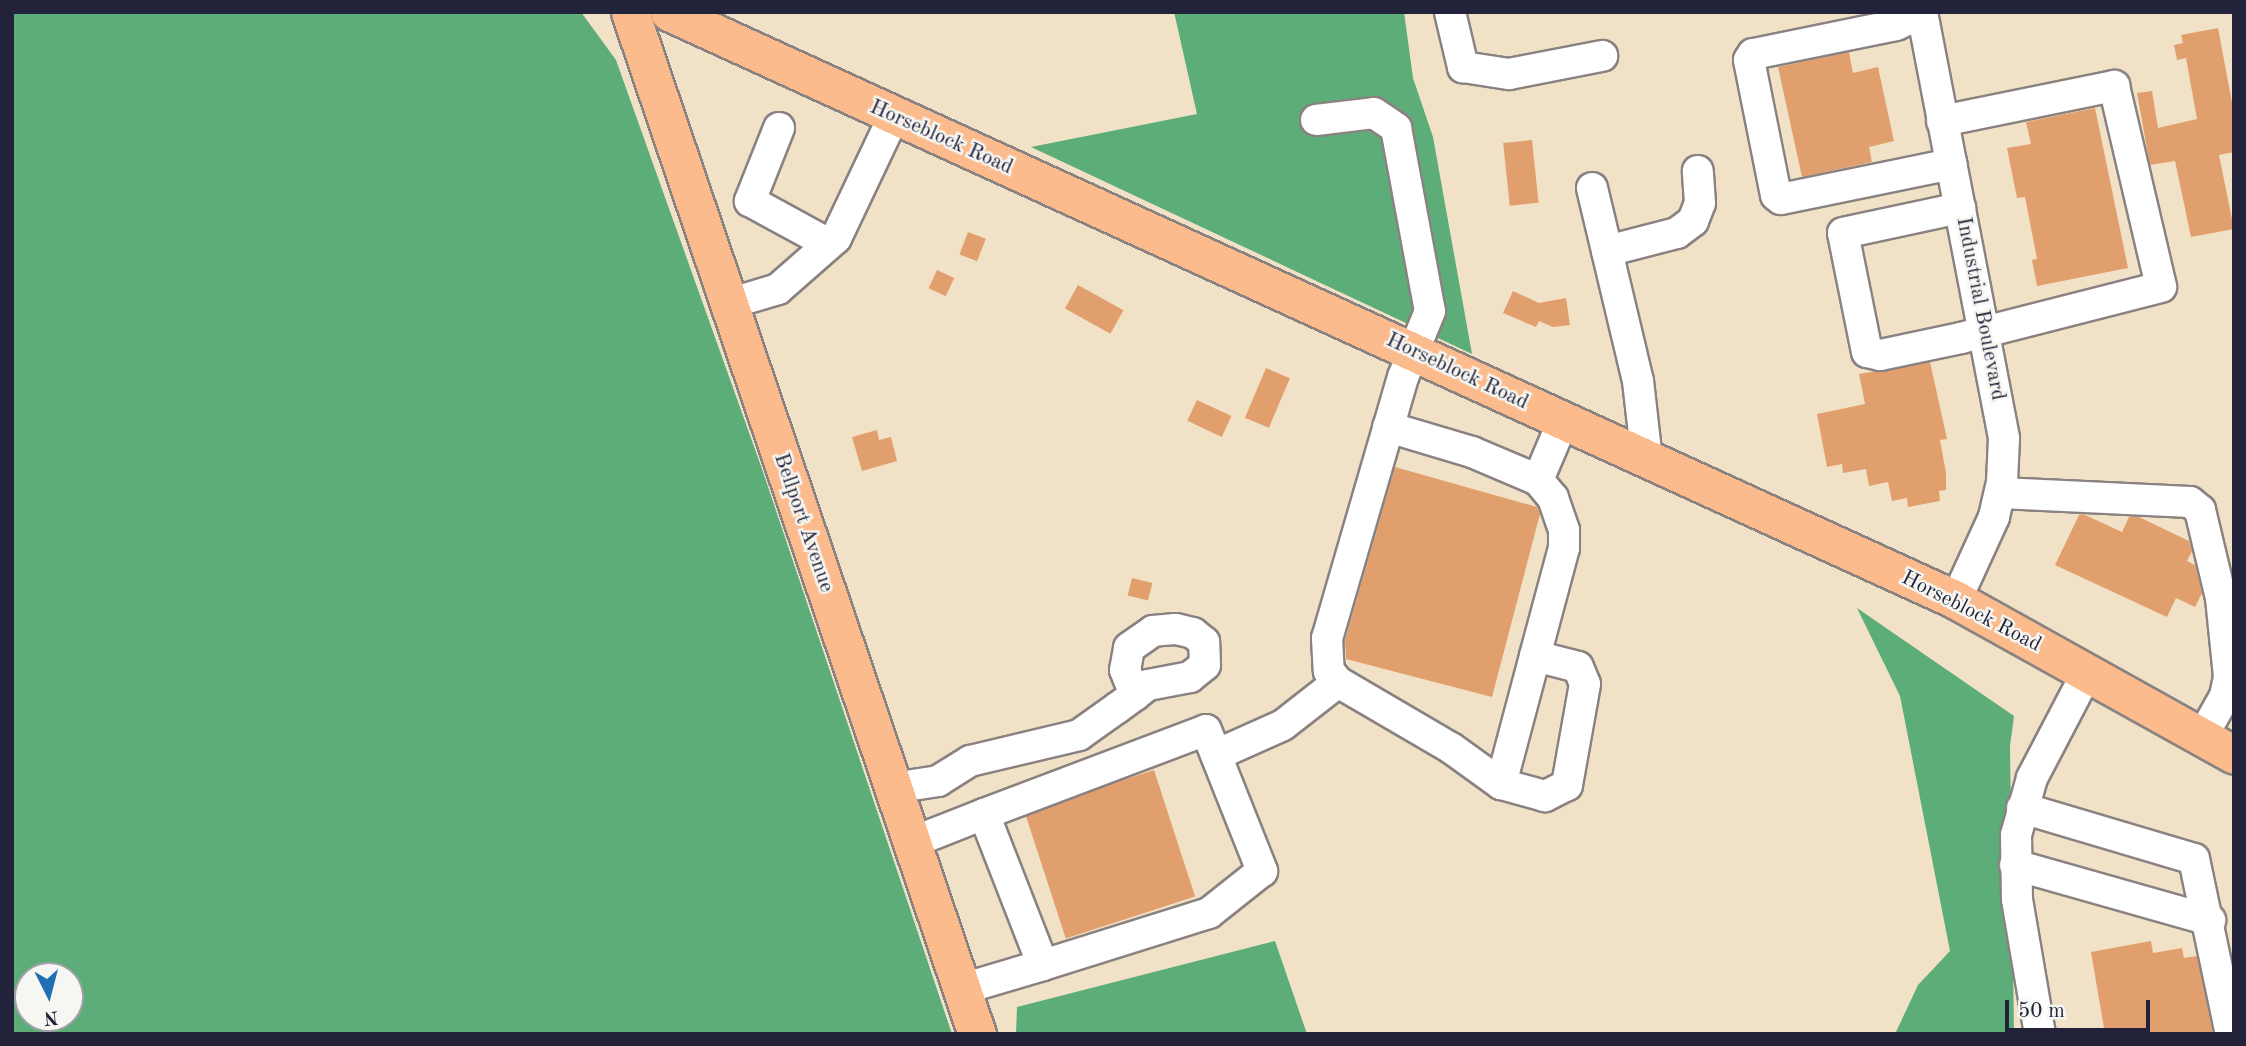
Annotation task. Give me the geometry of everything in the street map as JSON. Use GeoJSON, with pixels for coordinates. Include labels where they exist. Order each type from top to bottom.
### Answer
{"type":"FeatureCollection","features":[{"type":"Feature","properties":{"kind":"main road","name":"Bellport Avenue"},"geometry":{"type":"LineString","coordinates":[[630,12],[977,1034]]}},
{"type":"Feature","properties":{"kind":"main road","name":"Horseblock Road"},"geometry":{"type":"LineString","coordinates":[[669,12],[1956,600],[2234,755]]}},
{"type":"Feature","properties":{"kind":"street"},"geometry":{"type":"LineString","coordinates":[[1450,12],[1463,67],[1509,74],[1602,56]]}},
{"type":"Feature","properties":{"kind":"street"},"geometry":{"type":"LineString","coordinates":[[1922,13],[1866,32],[1749,56],[1776,195],[1792,197],[1951,164]]}},
{"type":"Feature","properties":{"kind":"street","name":"Industrial Boulevard"},"geometry":{"type":"LineString","coordinates":[[1922,13],[1986,332],[2004,438],[2001,493],[1986,539],[1956,600]]}},
{"type":"Feature","properties":{"kind":"street"},"geometry":{"type":"LineString","coordinates":[[1942,121],[2114,86],[2161,287],[1986,332],[1872,355],[1867,352],[1843,233],[1960,208]]}},
{"type":"Feature","properties":{"kind":"street"},"geometry":{"type":"LineString","coordinates":[[1316,120],[1374,113],[1396,128],[1430,311],[1416,353],[1403,377],[1326,638],[1325,657],[1338,682],[1451,748],[1501,784],[1545,796],[1567,785],[1584,676],[1578,667],[1535,656]]}},
{"type":"Feature","properties":{"kind":"street"},"geometry":{"type":"LineString","coordinates":[[728,304],[778,289],[836,238],[894,116]]}},
{"type":"Feature","properties":{"kind":"street"},"geometry":{"type":"LineString","coordinates":[[779,128],[750,201],[828,243]]}},
{"type":"Feature","properties":{"kind":"street"},"geometry":{"type":"LineString","coordinates":[[1607,251],[1677,233],[1693,221],[1700,204],[1698,171]]}},
{"type":"Feature","properties":{"kind":"street"},"geometry":{"type":"LineString","coordinates":[[1592,188],[1639,382],[1647,460]]}},
{"type":"Feature","properties":{"kind":"street"},"geometry":{"type":"LineString","coordinates":[[1538,480],[1563,421]]}},
{"type":"Feature","properties":{"kind":"street"},"geometry":{"type":"LineString","coordinates":[[1388,427],[1472,452],[1538,480],[1553,498],[1564,530],[1564,548],[1501,784]]}},
{"type":"Feature","properties":{"kind":"street"},"geometry":{"type":"LineString","coordinates":[[2001,493],[2190,502],[2200,510],[2221,598],[2229,677],[2225,696],[2202,737]]}},
{"type":"Feature","properties":{"kind":"street"},"geometry":{"type":"LineString","coordinates":[[2040,1034],[2015,865],[2022,808],[2032,778],[2087,673]]}},
{"type":"Feature","properties":{"kind":"street"},"geometry":{"type":"LineString","coordinates":[[1216,755],[1283,725],[1338,682]]}},
{"type":"Feature","properties":{"kind":"street"},"geometry":{"type":"LineString","coordinates":[[893,788],[938,781],[970,761],[1079,735],[1135,695]]}},
{"type":"Feature","properties":{"kind":"street"},"geometry":{"type":"LineString","coordinates":[[913,842],[1206,730],[1262,871],[1209,913],[962,989]]}},
{"type":"Feature","properties":{"kind":"street"},"geometry":{"type":"LineString","coordinates":[[2022,808],[2194,859],[2210,920],[2231,1034]]}},
{"type":"Feature","properties":{"kind":"street"},"geometry":{"type":"LineString","coordinates":[[984,814],[1043,965]]}},
{"type":"Feature","properties":{"kind":"street"},"geometry":{"type":"LineString","coordinates":[[2015,865],[2210,920]]}},
{"type":"Feature","properties":{"kind":"green space"},"geometry":{"type":"Polygon","coordinates":[[[12,12],[581,12],[616,60],[762,469],[952,1034],[12,1034],[12,12]]]}},
{"type":"Feature","properties":{"kind":"green space"},"geometry":{"type":"Polygon","coordinates":[[[1174,12],[1404,12],[1413,78],[1433,137],[1472,354],[1031,147],[1197,114],[1174,12]]]}},
{"type":"Feature","properties":{"kind":"green space"},"geometry":{"type":"Polygon","coordinates":[[[1857,608],[2014,716],[2010,746],[2014,1034],[1895,1034],[1918,985],[1950,951],[1900,696],[1857,608]]]}},
{"type":"Feature","properties":{"kind":"green space"},"geometry":{"type":"Polygon","coordinates":[[[1275,941],[1307,1034],[1016,1034],[1017,1007],[1275,941]]]}},
{"type":"Feature","properties":{"kind":"building"},"geometry":{"type":"Polygon","coordinates":[[[2218,28],[2234,113],[2234,152],[2219,155],[2234,229],[2191,237],[2175,161],[2150,165],[2137,93],[2152,91],[2158,128],[2197,119],[2186,58],[2177,60],[2174,45],[2183,43],[2181,35],[2218,28]]]}},
{"type":"Feature","properties":{"kind":"building"},"geometry":{"type":"Polygon","coordinates":[[[1849,52],[1853,73],[1878,67],[1894,141],[1869,147],[1872,162],[1802,177],[1778,67],[1849,52]]]}},
{"type":"Feature","properties":{"kind":"building"},"geometry":{"type":"Polygon","coordinates":[[[2095,108],[2128,268],[2037,286],[2032,260],[2037,259],[2025,197],[2017,198],[2007,148],[2031,144],[2026,122],[2095,108]]]}},
{"type":"Feature","properties":{"kind":"building"},"geometry":{"type":"Polygon","coordinates":[[[1532,140],[1539,203],[1510,206],[1503,143],[1532,140]]]}},
{"type":"Feature","properties":{"kind":"building"},"geometry":{"type":"Polygon","coordinates":[[[968,232],[986,239],[977,261],[959,254],[968,232]]]}},
{"type":"Feature","properties":{"kind":"building"},"geometry":{"type":"Polygon","coordinates":[[[937,270],[954,278],[946,296],[929,288],[937,270]]]}},
{"type":"Feature","properties":{"kind":"building"},"geometry":{"type":"Polygon","coordinates":[[[1078,285],[1123,310],[1110,334],[1065,309],[1078,285]]]}},
{"type":"Feature","properties":{"kind":"building"},"geometry":{"type":"Polygon","coordinates":[[[1513,291],[1539,303],[1566,298],[1570,325],[1553,327],[1539,321],[1536,327],[1503,313],[1513,291]]]}},
{"type":"Feature","properties":{"kind":"building"},"geometry":{"type":"Polygon","coordinates":[[[1930,362],[1947,439],[1940,440],[1946,490],[1939,491],[1940,501],[1908,507],[1907,498],[1892,501],[1888,482],[1869,486],[1866,469],[1843,473],[1842,464],[1827,467],[1817,414],[1865,404],[1859,374],[1930,362]]]}},
{"type":"Feature","properties":{"kind":"building"},"geometry":{"type":"Polygon","coordinates":[[[1266,368],[1290,378],[1269,428],[1245,418],[1266,368]]]}},
{"type":"Feature","properties":{"kind":"building"},"geometry":{"type":"Polygon","coordinates":[[[1197,400],[1231,416],[1222,437],[1187,421],[1197,400]]]}},
{"type":"Feature","properties":{"kind":"building"},"geometry":{"type":"Polygon","coordinates":[[[877,430],[879,440],[891,437],[897,461],[862,471],[852,437],[877,430]]]}},
{"type":"Feature","properties":{"kind":"building"},"geometry":{"type":"Polygon","coordinates":[[[1395,467],[1537,507],[1540,514],[1492,697],[1346,659],[1345,640],[1395,467]]]}},
{"type":"Feature","properties":{"kind":"building"},"geometry":{"type":"Polygon","coordinates":[[[2083,514],[2122,532],[2129,517],[2139,517],[2189,541],[2192,551],[2187,561],[2195,565],[2202,593],[2195,607],[2176,598],[2167,617],[2055,565],[2079,515],[2083,514]]]}},
{"type":"Feature","properties":{"kind":"building"},"geometry":{"type":"Polygon","coordinates":[[[1132,578],[1152,583],[1148,601],[1128,595],[1132,578]]]}},
{"type":"Feature","properties":{"kind":"building"},"geometry":{"type":"Polygon","coordinates":[[[1154,770],[1195,896],[1066,939],[1025,812],[1154,770]]]}},
{"type":"Feature","properties":{"kind":"building"},"geometry":{"type":"Polygon","coordinates":[[[2151,941],[2153,953],[2182,948],[2184,958],[2197,956],[2213,1034],[2105,1034],[2091,952],[2151,941]]]}}]}
